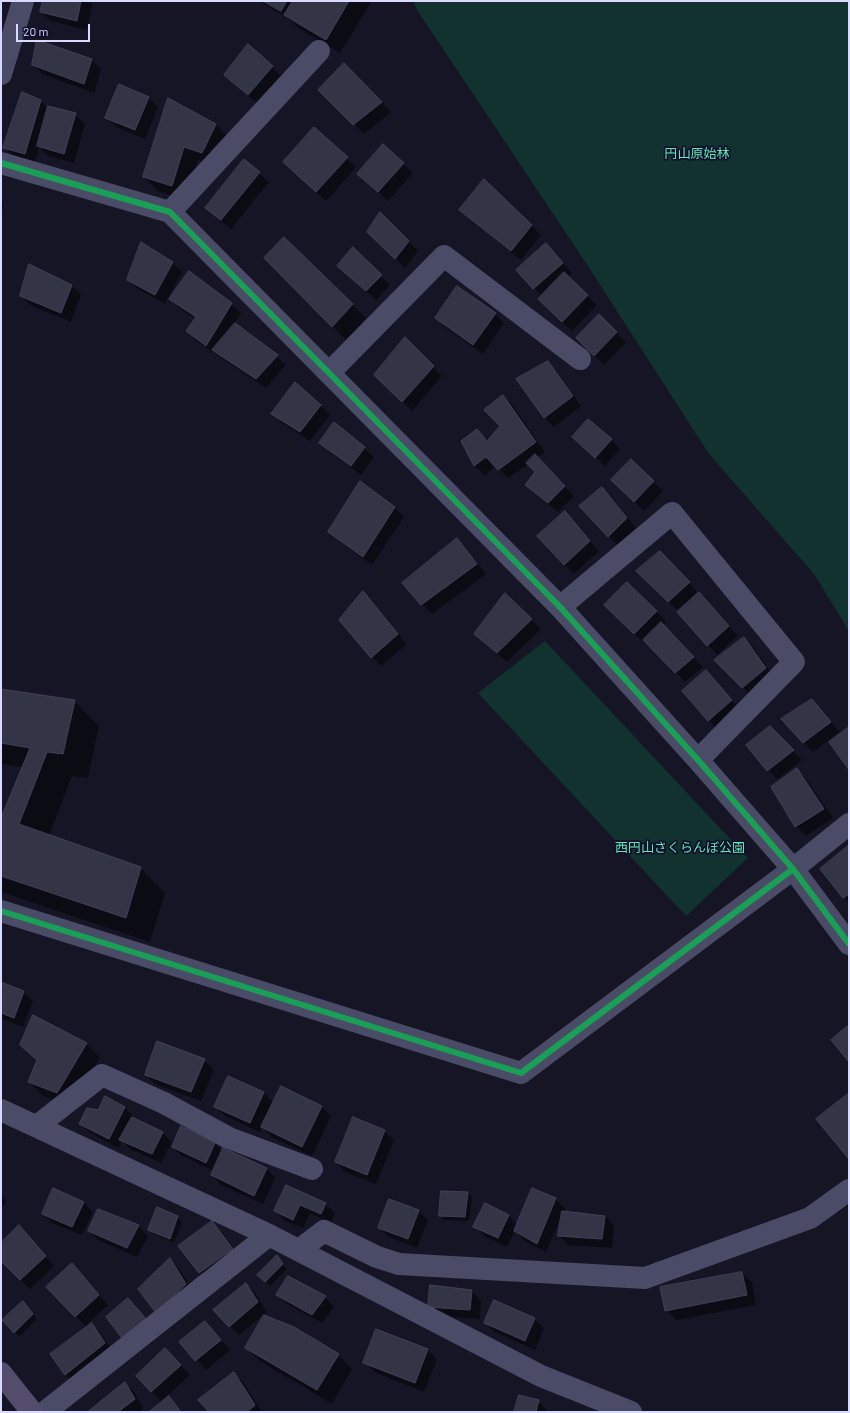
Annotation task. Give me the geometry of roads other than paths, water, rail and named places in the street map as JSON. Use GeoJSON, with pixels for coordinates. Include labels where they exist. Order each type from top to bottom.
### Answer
{"type":"FeatureCollection","features":[{"type":"Feature","properties":{"kind":"main road"},"geometry":{"type":"LineString","coordinates":[[1,1373],[32,1412]]}},
{"type":"Feature","properties":{"kind":"street"},"geometry":{"type":"LineString","coordinates":[[1,74],[23,1]]}},
{"type":"Feature","properties":{"kind":"street"},"geometry":{"type":"LineString","coordinates":[[170,212],[319,51]]}},
{"type":"Feature","properties":{"kind":"street"},"geometry":{"type":"LineString","coordinates":[[1,163],[170,212],[560,607],[793,868],[849,944]]}},
{"type":"Feature","properties":{"kind":"street"},"geometry":{"type":"LineString","coordinates":[[329,373],[444,256],[580,359]]}},
{"type":"Feature","properties":{"kind":"street"},"geometry":{"type":"LineString","coordinates":[[560,607],[672,513],[794,662],[698,760]]}},
{"type":"Feature","properties":{"kind":"street"},"geometry":{"type":"LineString","coordinates":[[1,911],[521,1073],[849,824]]}},
{"type":"Feature","properties":{"kind":"street"},"geometry":{"type":"LineString","coordinates":[[37,1126],[102,1075],[164,1103],[229,1138],[312,1169]]}},
{"type":"Feature","properties":{"kind":"street"},"geometry":{"type":"LineString","coordinates":[[1,1110],[269,1235],[541,1376],[631,1412]]}},
{"type":"Feature","properties":{"kind":"street"},"geometry":{"type":"LineString","coordinates":[[299,1250],[324,1232],[377,1257],[399,1264],[645,1278],[810,1218],[849,1190]]}},
{"type":"Feature","properties":{"kind":"street"},"geometry":{"type":"LineString","coordinates":[[45,1412],[269,1235]]}},
{"type":"Feature","properties":{"kind":"park label","name":"円山原始林"},"geometry":{"type":"Point","coordinates":[697,154]}},
{"type":"Feature","properties":{"kind":"park label","name":"西円山さくらんぼ公園"},"geometry":{"type":"Point","coordinates":[680,848]}}]}
